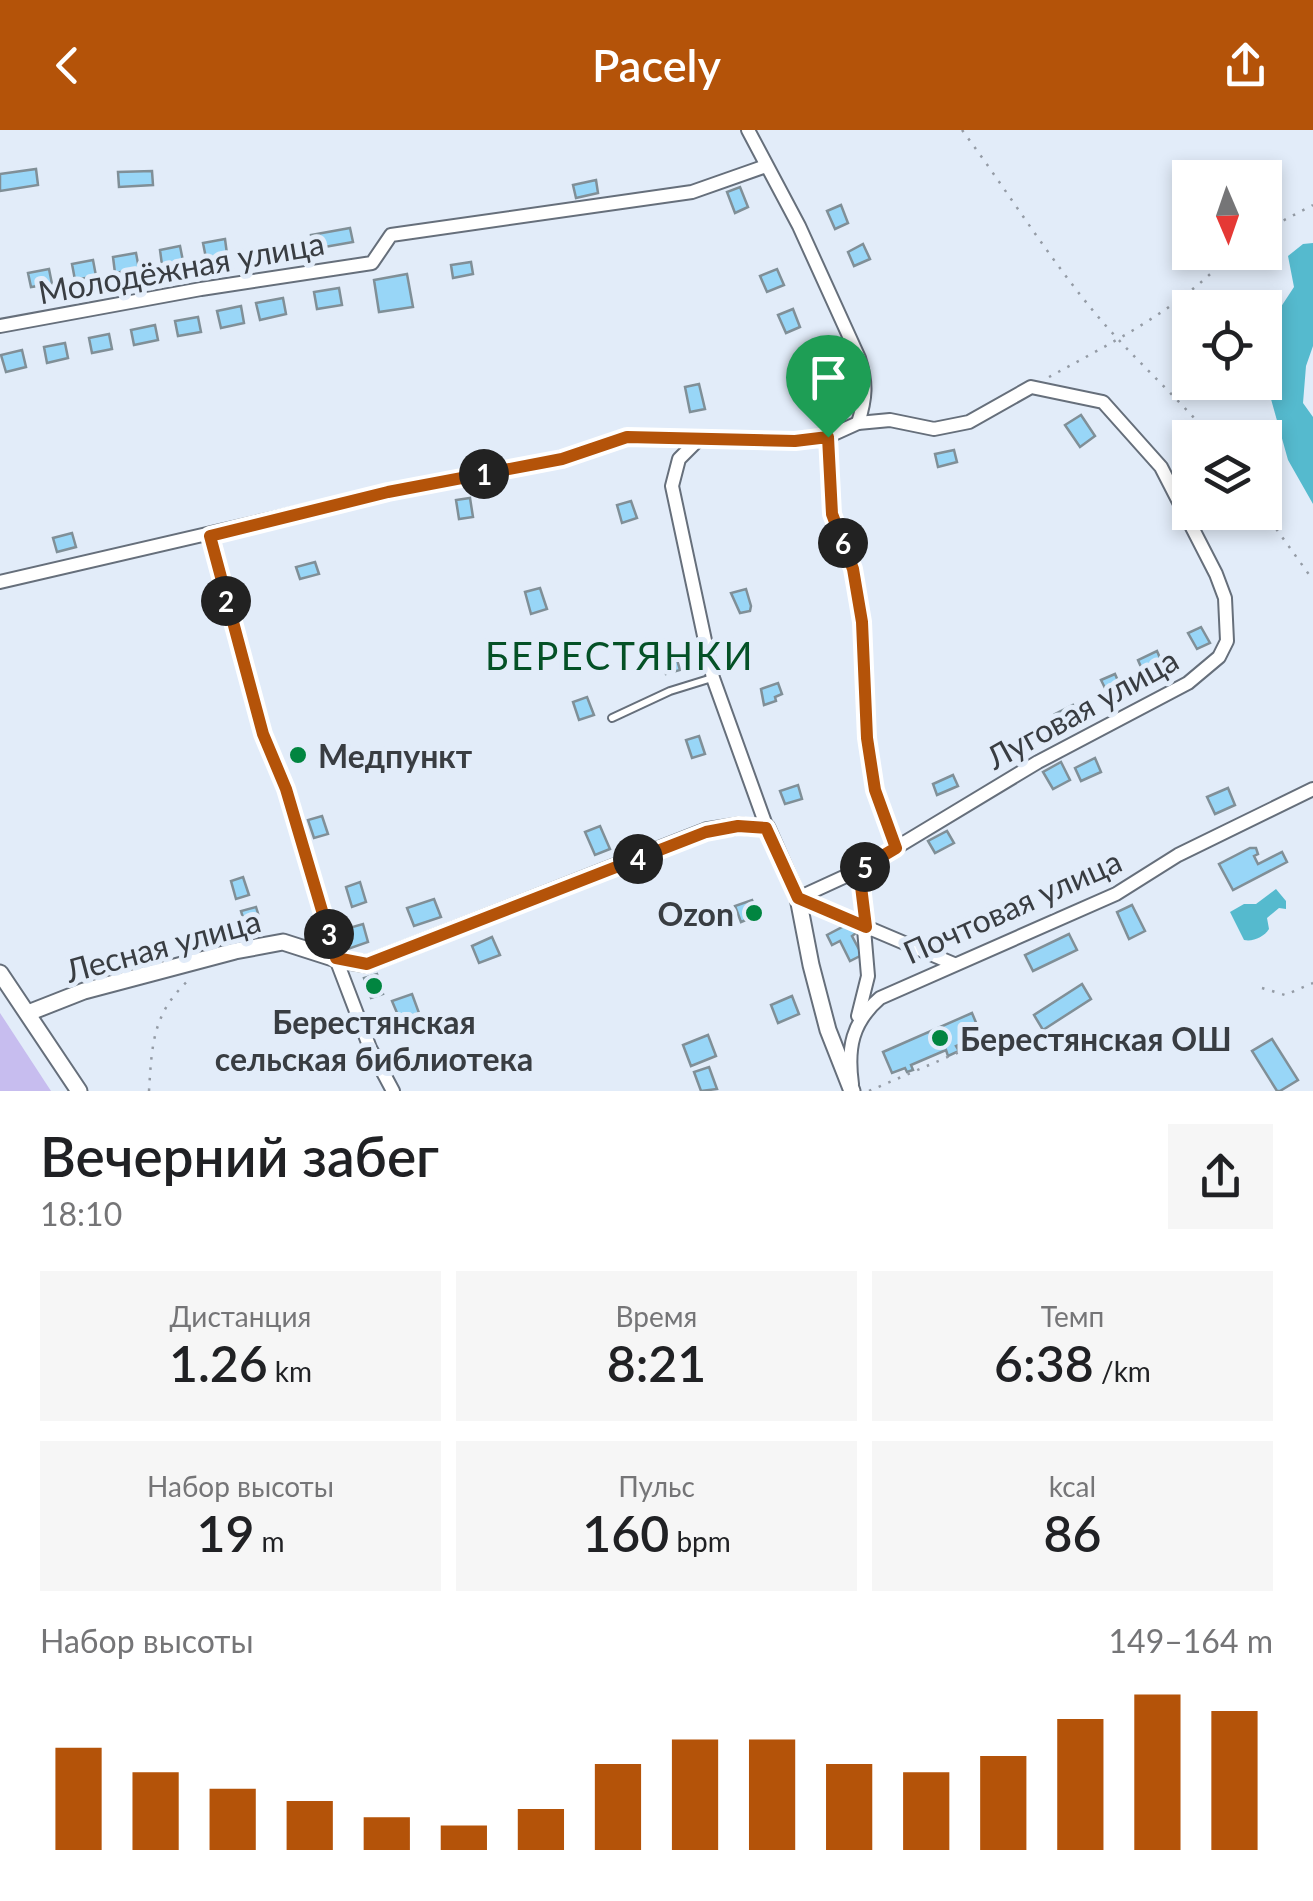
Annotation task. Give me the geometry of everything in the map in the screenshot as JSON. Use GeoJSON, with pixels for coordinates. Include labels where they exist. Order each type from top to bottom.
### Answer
{"type":"FeatureCollection","features":[{"type":"Feature","properties":{"kind":"street"},"geometry":{"type":"LineString","coordinates":[[748,130],[799,226],[862,368],[866,397],[858,423]]}},
{"type":"Feature","properties":{"kind":"street","name":"Молодёжная улица"},"geometry":{"type":"LineString","coordinates":[[0,326],[218,286],[372,263],[391,235],[692,192],[766,166]]}},
{"type":"Feature","properties":{"kind":"street"},"geometry":{"type":"LineString","coordinates":[[0,582],[388,492],[562,459],[627,437],[795,441],[828,437],[858,423],[890,420],[934,430],[969,422],[1031,387]]}},
{"type":"Feature","properties":{"kind":"street","name":"Луговая улица"},"geometry":{"type":"LineString","coordinates":[[798,898],[859,870],[1038,762],[1188,682],[1220,657],[1227,641],[1228,622],[1216,574],[1160,467],[1104,402],[1031,387]]}},
{"type":"Feature","properties":{"kind":"street"},"geometry":{"type":"LineString","coordinates":[[700,439],[678,459],[672,486],[713,678],[766,828],[798,898],[828,1030],[852,1091]]}},
{"type":"Feature","properties":{"kind":"street"},"geometry":{"type":"LineString","coordinates":[[210,536],[263,734],[286,789],[336,958],[358,1019],[393,1091]]}},
{"type":"Feature","properties":{"kind":"street","name":"Почтовая улица"},"geometry":{"type":"LineString","coordinates":[[856,1023],[880,998],[1116,894],[1178,855],[1313,789]]}},
{"type":"Feature","properties":{"kind":"street","name":"Лесная улица"},"geometry":{"type":"LineString","coordinates":[[28,1014],[84,991],[284,942],[367,964],[706,832],[738,826],[766,828]]}},
{"type":"Feature","properties":{"kind":"street"},"geometry":{"type":"LineString","coordinates":[[852,1091],[850,1054],[868,976],[859,870]]}},
{"type":"Feature","properties":{"kind":"street"},"geometry":{"type":"LineString","coordinates":[[798,898],[954,964]]}},
{"type":"Feature","properties":{"kind":"street"},"geometry":{"type":"LineString","coordinates":[[0,973],[79,1091]]}},
{"type":"Feature","properties":{"kind":"lane"},"geometry":{"type":"LineString","coordinates":[[612,718],[670,691],[713,678]]}},
{"type":"Feature","properties":{"kind":"path"},"geometry":{"type":"LineString","coordinates":[[962,130],[1042,247],[1119,339],[1197,420]]}},
{"type":"Feature","properties":{"kind":"path"},"geometry":{"type":"LineString","coordinates":[[1282,221],[1313,204]]}},
{"type":"Feature","properties":{"kind":"path"},"geometry":{"type":"LineString","coordinates":[[1031,387],[1119,339],[1216,270]]}},
{"type":"Feature","properties":{"kind":"path"},"geometry":{"type":"LineString","coordinates":[[828,437],[832,514],[853,569],[862,622],[867,738],[875,790],[896,848]]}},
{"type":"Feature","properties":{"kind":"path"},"geometry":{"type":"LineString","coordinates":[[1277,530],[1313,580]]}},
{"type":"Feature","properties":{"kind":"path"},"geometry":{"type":"LineString","coordinates":[[148,1091],[153,1041],[163,1011],[170,998],[192,977]]}},
{"type":"Feature","properties":{"kind":"path"},"geometry":{"type":"LineString","coordinates":[[1262,988],[1285,994],[1313,983]]}},
{"type":"Feature","properties":{"kind":"path"},"geometry":{"type":"LineString","coordinates":[[869,1091],[988,1040]]}},
{"type":"Feature","properties":{"kind":"shaded area"},"geometry":{"type":"Polygon","coordinates":[[[0,1013],[2,1016],[51,1091],[0,1091],[0,1013]]]}},
{"type":"Feature","properties":{"kind":"water"},"geometry":{"type":"Polygon","coordinates":[[[1313,243],[1313,346],[1306,366],[1303,403],[1313,417],[1313,504],[1288,460],[1282,420],[1277,420],[1271,400],[1282,400],[1282,305],[1294,287],[1288,256],[1303,244],[1313,243]]]}},
{"type":"Feature","properties":{"kind":"water"},"geometry":{"type":"Polygon","coordinates":[[[1276,889],[1286,901],[1286,909],[1279,908],[1267,918],[1269,929],[1264,934],[1255,940],[1244,940],[1230,912],[1244,904],[1256,904],[1276,889]]]}},
{"type":"Feature","properties":{"kind":"building"},"geometry":{"type":"Polygon","coordinates":[[[36,169],[38,185],[0,191],[0,174],[36,169]]]}},
{"type":"Feature","properties":{"kind":"building"},"geometry":{"type":"Polygon","coordinates":[[[152,171],[153,185],[119,187],[118,172],[152,171]]]}},
{"type":"Feature","properties":{"kind":"building"},"geometry":{"type":"Polygon","coordinates":[[[596,180],[598,193],[576,198],[573,185],[596,180]]]}},
{"type":"Feature","properties":{"kind":"building"},"geometry":{"type":"Polygon","coordinates":[[[740,187],[748,207],[735,213],[727,192],[740,187]]]}},
{"type":"Feature","properties":{"kind":"building"},"geometry":{"type":"Polygon","coordinates":[[[841,205],[848,223],[835,229],[827,211],[841,205]]]}},
{"type":"Feature","properties":{"kind":"building"},"geometry":{"type":"Polygon","coordinates":[[[350,228],[353,242],[313,249],[311,235],[350,228]]]}},
{"type":"Feature","properties":{"kind":"building"},"geometry":{"type":"Polygon","coordinates":[[[225,239],[227,254],[206,258],[203,243],[225,239]]]}},
{"type":"Feature","properties":{"kind":"building"},"geometry":{"type":"Polygon","coordinates":[[[863,244],[870,259],[854,266],[848,252],[863,244]]]}},
{"type":"Feature","properties":{"kind":"building"},"geometry":{"type":"Polygon","coordinates":[[[180,246],[183,261],[162,265],[160,250],[180,246]]]}},
{"type":"Feature","properties":{"kind":"building"},"geometry":{"type":"Polygon","coordinates":[[[136,253],[139,269],[115,273],[113,257],[136,253]]]}},
{"type":"Feature","properties":{"kind":"building"},"geometry":{"type":"Polygon","coordinates":[[[93,260],[96,276],[75,280],[72,264],[93,260]]]}},
{"type":"Feature","properties":{"kind":"building"},"geometry":{"type":"Polygon","coordinates":[[[471,262],[473,274],[453,278],[451,265],[471,262]]]}},
{"type":"Feature","properties":{"kind":"building"},"geometry":{"type":"Polygon","coordinates":[[[49,269],[52,284],[31,287],[28,273],[49,269]]]}},
{"type":"Feature","properties":{"kind":"building"},"geometry":{"type":"Polygon","coordinates":[[[777,269],[784,285],[767,292],[760,276],[777,269]]]}},
{"type":"Feature","properties":{"kind":"building"},"geometry":{"type":"Polygon","coordinates":[[[407,274],[413,307],[379,312],[374,280],[407,274]]]}},
{"type":"Feature","properties":{"kind":"building"},"geometry":{"type":"Polygon","coordinates":[[[339,288],[342,305],[317,309],[314,292],[339,288]]]}},
{"type":"Feature","properties":{"kind":"building"},"geometry":{"type":"Polygon","coordinates":[[[283,298],[286,314],[260,320],[256,303],[283,298]]]}},
{"type":"Feature","properties":{"kind":"building"},"geometry":{"type":"Polygon","coordinates":[[[241,306],[244,323],[221,328],[217,311],[241,306]]]}},
{"type":"Feature","properties":{"kind":"building"},"geometry":{"type":"Polygon","coordinates":[[[793,309],[800,327],[786,333],[778,315],[793,309]]]}},
{"type":"Feature","properties":{"kind":"building"},"geometry":{"type":"Polygon","coordinates":[[[198,317],[201,332],[178,336],[175,321],[198,317]]]}},
{"type":"Feature","properties":{"kind":"building"},"geometry":{"type":"Polygon","coordinates":[[[155,325],[158,340],[134,345],[131,330],[155,325]]]}},
{"type":"Feature","properties":{"kind":"building"},"geometry":{"type":"Polygon","coordinates":[[[109,334],[112,349],[92,353],[89,338],[109,334]]]}},
{"type":"Feature","properties":{"kind":"building"},"geometry":{"type":"Polygon","coordinates":[[[65,343],[68,358],[47,363],[44,347],[65,343]]]}},
{"type":"Feature","properties":{"kind":"building"},"geometry":{"type":"Polygon","coordinates":[[[22,350],[26,367],[6,372],[1,355],[22,350]]]}},
{"type":"Feature","properties":{"kind":"building"},"geometry":{"type":"Polygon","coordinates":[[[826,382],[833,401],[821,405],[813,387],[826,382]]]}},
{"type":"Feature","properties":{"kind":"building"},"geometry":{"type":"Polygon","coordinates":[[[699,384],[705,409],[690,412],[685,387],[699,384]]]}},
{"type":"Feature","properties":{"kind":"building"},"geometry":{"type":"Polygon","coordinates":[[[1081,415],[1095,436],[1080,447],[1065,425],[1081,415]]]}},
{"type":"Feature","properties":{"kind":"building"},"geometry":{"type":"Polygon","coordinates":[[[954,450],[957,462],[938,467],[935,454],[954,450]]]}},
{"type":"Feature","properties":{"kind":"building"},"geometry":{"type":"Polygon","coordinates":[[[470,498],[473,517],[459,519],[456,500],[470,498]]]}},
{"type":"Feature","properties":{"kind":"building"},"geometry":{"type":"Polygon","coordinates":[[[631,501],[637,518],[622,523],[617,505],[631,501]]]}},
{"type":"Feature","properties":{"kind":"building"},"geometry":{"type":"Polygon","coordinates":[[[72,533],[76,547],[57,552],[53,538],[72,533]]]}},
{"type":"Feature","properties":{"kind":"building"},"geometry":{"type":"Polygon","coordinates":[[[315,562],[319,574],[300,579],[296,567],[315,562]]]}},
{"type":"Feature","properties":{"kind":"building"},"geometry":{"type":"Polygon","coordinates":[[[540,588],[547,609],[531,614],[525,592],[540,588]]]}},
{"type":"Feature","properties":{"kind":"building"},"geometry":{"type":"Polygon","coordinates":[[[746,589],[750,611],[740,613],[731,593],[746,589]]]}},
{"type":"Feature","properties":{"kind":"building"},"geometry":{"type":"Polygon","coordinates":[[[1201,627],[1210,643],[1197,649],[1188,633],[1201,627]]]}},
{"type":"Feature","properties":{"kind":"building"},"geometry":{"type":"Polygon","coordinates":[[[674,650],[680,670],[666,674],[660,654],[674,650]]]}},
{"type":"Feature","properties":{"kind":"building"},"geometry":{"type":"Polygon","coordinates":[[[1157,651],[1163,665],[1144,674],[1138,660],[1157,651]]]}},
{"type":"Feature","properties":{"kind":"building"},"geometry":{"type":"Polygon","coordinates":[[[1115,674],[1122,690],[1109,696],[1101,680],[1115,674]]]}},
{"type":"Feature","properties":{"kind":"building"},"geometry":{"type":"Polygon","coordinates":[[[778,683],[782,694],[764,705],[761,689],[778,683]]]}},
{"type":"Feature","properties":{"kind":"building"},"geometry":{"type":"Polygon","coordinates":[[[587,697],[594,715],[579,720],[573,702],[587,697]]]}},
{"type":"Feature","properties":{"kind":"building"},"geometry":{"type":"Polygon","coordinates":[[[1073,705],[1080,718],[1062,727],[1055,714],[1073,705]]]}},
{"type":"Feature","properties":{"kind":"building"},"geometry":{"type":"Polygon","coordinates":[[[699,736],[705,754],[692,758],[686,740],[699,736]]]}},
{"type":"Feature","properties":{"kind":"building"},"geometry":{"type":"Polygon","coordinates":[[[1095,758],[1101,772],[1081,781],[1075,768],[1095,758]]]}},
{"type":"Feature","properties":{"kind":"building"},"geometry":{"type":"Polygon","coordinates":[[[1061,762],[1070,780],[1053,789],[1043,772],[1061,762]]]}},
{"type":"Feature","properties":{"kind":"building"},"geometry":{"type":"Polygon","coordinates":[[[953,775],[958,786],[937,795],[933,784],[953,775]]]}},
{"type":"Feature","properties":{"kind":"building"},"geometry":{"type":"Polygon","coordinates":[[[798,785],[802,799],[785,804],[780,791],[798,785]]]}},
{"type":"Feature","properties":{"kind":"building"},"geometry":{"type":"Polygon","coordinates":[[[1228,788],[1235,805],[1215,814],[1207,797],[1228,788]]]}},
{"type":"Feature","properties":{"kind":"building"},"geometry":{"type":"Polygon","coordinates":[[[322,816],[328,834],[314,838],[308,820],[322,816]]]}},
{"type":"Feature","properties":{"kind":"building"},"geometry":{"type":"Polygon","coordinates":[[[600,826],[610,849],[595,855],[585,832],[600,826]]]}},
{"type":"Feature","properties":{"kind":"building"},"geometry":{"type":"Polygon","coordinates":[[[947,831],[954,843],[935,853],[928,841],[947,831]]]}},
{"type":"Feature","properties":{"kind":"building"},"geometry":{"type":"Polygon","coordinates":[[[1256,848],[1258,864],[1282,852],[1287,862],[1233,890],[1219,864],[1256,848]]]}},
{"type":"Feature","properties":{"kind":"building"},"geometry":{"type":"Polygon","coordinates":[[[243,877],[249,895],[236,899],[231,881],[243,877]]]}},
{"type":"Feature","properties":{"kind":"building"},"geometry":{"type":"Polygon","coordinates":[[[360,882],[366,902],[352,907],[346,887],[360,882]]]}},
{"type":"Feature","properties":{"kind":"building"},"geometry":{"type":"Polygon","coordinates":[[[434,899],[441,917],[414,926],[407,908],[434,899]]]}},
{"type":"Feature","properties":{"kind":"building"},"geometry":{"type":"Polygon","coordinates":[[[752,900],[758,915],[741,922],[735,906],[752,900]]]}},
{"type":"Feature","properties":{"kind":"building"},"geometry":{"type":"Polygon","coordinates":[[[1132,905],[1145,931],[1129,939],[1117,912],[1132,905]]]}},
{"type":"Feature","properties":{"kind":"building"},"geometry":{"type":"Polygon","coordinates":[[[256,907],[261,923],[246,927],[241,911],[256,907]]]}},
{"type":"Feature","properties":{"kind":"building"},"geometry":{"type":"Polygon","coordinates":[[[850,923],[862,955],[850,961],[840,941],[832,945],[827,935],[850,923]]]}},
{"type":"Feature","properties":{"kind":"building"},"geometry":{"type":"Polygon","coordinates":[[[363,924],[368,942],[348,949],[342,930],[363,924]]]}},
{"type":"Feature","properties":{"kind":"building"},"geometry":{"type":"Polygon","coordinates":[[[1069,934],[1077,950],[1033,971],[1025,955],[1069,934]]]}},
{"type":"Feature","properties":{"kind":"building"},"geometry":{"type":"Polygon","coordinates":[[[492,937],[500,955],[479,963],[472,946],[492,937]]]}},
{"type":"Feature","properties":{"kind":"building","name":"Берестянская сельская библиотека"},"geometry":{"type":"Polygon","coordinates":[[[377,974],[383,994],[371,998],[364,978],[377,974]]]}},
{"type":"Feature","properties":{"kind":"building"},"geometry":{"type":"Polygon","coordinates":[[[1082,984],[1091,999],[1043,1030],[1034,1015],[1082,984]]]}},
{"type":"Feature","properties":{"kind":"building"},"geometry":{"type":"Polygon","coordinates":[[[412,994],[419,1013],[400,1020],[392,1001],[412,994]]]}},
{"type":"Feature","properties":{"kind":"building"},"geometry":{"type":"Polygon","coordinates":[[[792,996],[799,1014],[778,1023],[771,1005],[792,996]]]}},
{"type":"Feature","properties":{"kind":"building"},"geometry":{"type":"Polygon","coordinates":[[[972,1013],[977,1025],[965,1031],[969,1040],[956,1046],[959,1051],[948,1056],[946,1050],[911,1065],[913,1070],[907,1072],[905,1068],[892,1073],[883,1052],[972,1013]]]}},
{"type":"Feature","properties":{"kind":"building"},"geometry":{"type":"Polygon","coordinates":[[[708,1035],[716,1056],[691,1066],[683,1045],[708,1035]]]}},
{"type":"Feature","properties":{"kind":"building"},"geometry":{"type":"Polygon","coordinates":[[[1272,1039],[1298,1080],[1280,1091],[1252,1051],[1272,1039]]]}},
{"type":"Feature","properties":{"kind":"building"},"geometry":{"type":"Polygon","coordinates":[[[409,1045],[419,1064],[403,1071],[394,1052],[409,1045]]]}},
{"type":"Feature","properties":{"kind":"building"},"geometry":{"type":"Polygon","coordinates":[[[709,1067],[717,1089],[701,1091],[694,1072],[709,1067]]]}},
{"type":"Feature","properties":{"kind":"place","name":"Медпункт"},"geometry":{"type":"Point","coordinates":[298,755]}},
{"type":"Feature","properties":{"kind":"place","name":"Ozon"},"geometry":{"type":"Point","coordinates":[754,913]}},
{"type":"Feature","properties":{"kind":"place","name":"Берестянская сельская библиотека"},"geometry":{"type":"Point","coordinates":[374,986]}},
{"type":"Feature","properties":{"kind":"place","name":"Берестянская ОШ"},"geometry":{"type":"Point","coordinates":[940,1038]}},
{"type":"Feature","properties":{"kind":"district","name":"БЕРЕСТЯНКИ"},"geometry":{"type":"Point","coordinates":[620,655]}},
{"type":"Feature","properties":{"kind":"route"},"geometry":{"type":"LineString","coordinates":[[627,437],[795,441],[828,437],[832,514],[853,569],[862,622],[867,738],[875,790],[896,848],[859,870],[866,927],[798,898],[766,828],[738,826],[706,832],[367,964],[336,958],[286,789],[263,734],[210,536],[388,492],[562,459],[627,437]]}}]}
